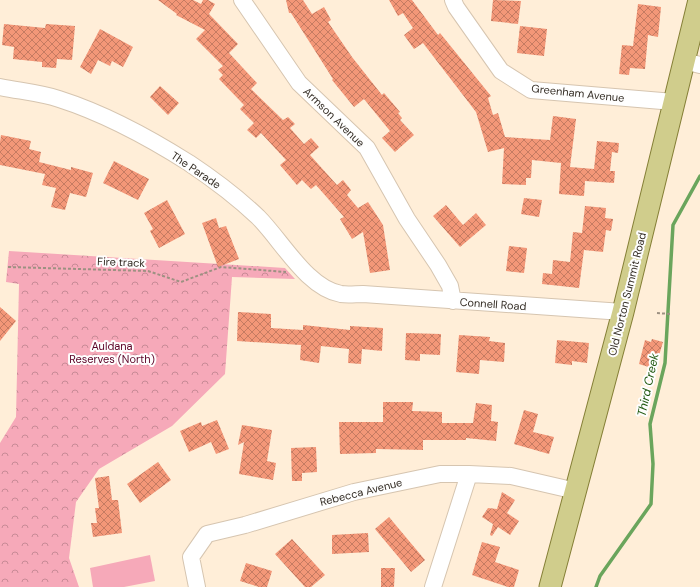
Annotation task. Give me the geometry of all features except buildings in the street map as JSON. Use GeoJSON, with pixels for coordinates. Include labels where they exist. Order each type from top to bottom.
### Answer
{"type":"FeatureCollection","features":[{"type":"Feature","properties":{"kind":"main road","name":"Old Norton Summit Road"},"geometry":{"type":"LineString","coordinates":[[550,587],[624,312],[674,102],[692,63],[699,0]]}},
{"type":"Feature","properties":{"kind":"street","name":"Armson Avenue"},"geometry":{"type":"LineString","coordinates":[[242,0],[299,83],[367,148],[407,219],[438,264],[450,286],[453,301]]}},
{"type":"Feature","properties":{"kind":"street","name":"Greenham Avenue"},"geometry":{"type":"LineString","coordinates":[[453,0],[456,7],[501,71],[531,90],[674,102]]}},
{"type":"Feature","properties":{"kind":"street","name":"The Parade"},"geometry":{"type":"LineString","coordinates":[[0,87],[58,98],[93,111],[126,126],[189,163],[236,198],[258,218],[305,272],[319,284],[332,291],[342,294],[363,294]]}},
{"type":"Feature","properties":{"kind":"street","name":"Connell Road"},"geometry":{"type":"LineString","coordinates":[[363,294],[624,312]]}},
{"type":"Feature","properties":{"kind":"street","name":"Rebecca Avenue"},"geometry":{"type":"LineString","coordinates":[[197,587],[191,557],[207,534],[245,525],[354,492],[440,474],[511,476],[576,491]]}},
{"type":"Feature","properties":{"kind":"street"},"geometry":{"type":"LineString","coordinates":[[432,587],[468,474]]}},
{"type":"Feature","properties":{"kind":"path","name":"Fire track"},"geometry":{"type":"LineString","coordinates":[[8,267],[148,271],[182,282],[221,267],[288,272],[298,263]]}},
{"type":"Feature","properties":{"kind":"path"},"geometry":{"type":"LineString","coordinates":[[657,313],[670,314]]}},
{"type":"Feature","properties":{"kind":"green space","name":"Auldana Reserves (North)"},"geometry":{"type":"Polygon","coordinates":[[[9,251],[285,268],[295,279],[232,277],[225,374],[172,426],[99,469],[76,502],[69,558],[79,587],[0,587],[0,443],[16,417],[19,284],[6,282],[9,251]]]}},
{"type":"Feature","properties":{"kind":"green space"},"geometry":{"type":"Polygon","coordinates":[[[150,555],[155,581],[124,587],[93,587],[90,568],[150,555]]]}},
{"type":"Feature","properties":{"kind":"waterway","name":"Third Creek"},"geometry":{"type":"LineString","coordinates":[[596,587],[600,576],[651,504],[653,464],[650,424],[665,363],[673,225],[700,176]]}}]}
